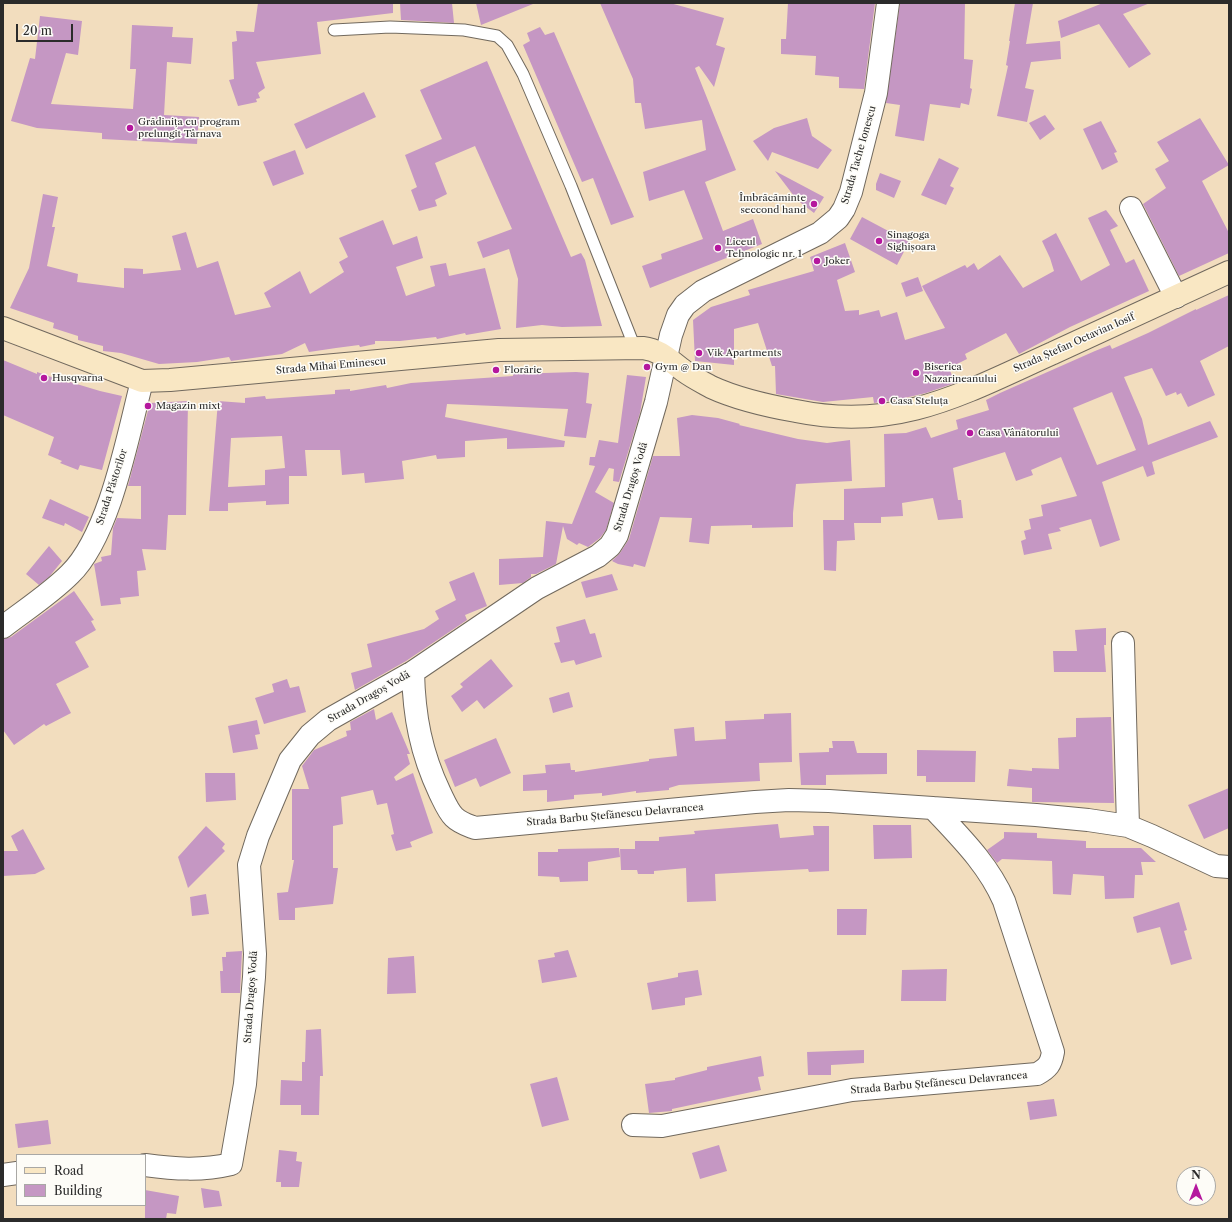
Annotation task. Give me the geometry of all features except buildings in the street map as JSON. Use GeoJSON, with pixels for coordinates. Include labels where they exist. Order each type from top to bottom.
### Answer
{"type":"FeatureCollection","features":[{"type":"Feature","properties":{"kind":"main road","name":"Strada Ștefan Octavian Iosif"},"geometry":{"type":"LineString","coordinates":[[667,357],[688,374],[712,387],[761,403],[820,415],[843,417],[888,415],[924,408],[953,397],[1229,272]]}},
{"type":"Feature","properties":{"kind":"main road","name":"Strada Mihai Eminescu"},"geometry":{"type":"LineString","coordinates":[[3,328],[142,381],[170,380],[499,350],[635,348],[650,349],[667,357]]}},
{"type":"Feature","properties":{"kind":"street","name":"Strada Tache Ionescu"},"geometry":{"type":"LineString","coordinates":[[667,357],[671,335],[678,315],[693,298],[703,291],[820,233],[838,218],[844,209],[851,192],[876,93],[888,3]]}},
{"type":"Feature","properties":{"kind":"street"},"geometry":{"type":"LineString","coordinates":[[1131,208],[1176,297]]}},
{"type":"Feature","properties":{"kind":"street","name":"Strada Dragoș Vodă"},"geometry":{"type":"LineString","coordinates":[[146,1165],[180,1169],[215,1168],[231,1164],[245,1084],[254,977],[255,954],[249,865],[252,852],[290,760],[299,747],[328,720],[413,672],[517,601],[598,556],[610,546],[617,535],[656,402],[667,357]]}},
{"type":"Feature","properties":{"kind":"street","name":"Strada Păstorilor"},"geometry":{"type":"LineString","coordinates":[[3,627],[71,574],[86,555],[103,519],[118,474],[142,381]]}},
{"type":"Feature","properties":{"kind":"street"},"geometry":{"type":"LineString","coordinates":[[1123,643],[1128,826]]}},
{"type":"Feature","properties":{"kind":"street","name":"Strada Barbu Ștefănescu Delavrancea"},"geometry":{"type":"LineString","coordinates":[[413,672],[414,709],[419,733],[432,775],[452,816],[463,824],[475,828],[789,800],[1036,815],[1128,826],[1216,866],[1229,867]]}},
{"type":"Feature","properties":{"kind":"street","name":"Strada Barbu Ștefănescu Delavrancea"},"geometry":{"type":"LineString","coordinates":[[633,1125],[662,1126],[852,1090],[1037,1074],[1046,1070],[1051,1064],[1053,1052],[1004,901],[996,882],[982,860],[933,808]]}},
{"type":"Feature","properties":{"kind":"street"},"geometry":{"type":"LineString","coordinates":[[3,1175],[16,1173]]}},
{"type":"Feature","properties":{"kind":"lane"},"geometry":{"type":"LineString","coordinates":[[334,30],[390,27],[464,30],[497,36],[507,45],[523,74],[571,186],[635,348]]}},
{"type":"Feature","properties":{"kind":"place","name":"Grădinița cu program prelungit Târnava"},"geometry":{"type":"Point","coordinates":[130,128]}},
{"type":"Feature","properties":{"kind":"place","name":"Îmbrăcăminte seccond hand"},"geometry":{"type":"Point","coordinates":[814,204]}},
{"type":"Feature","properties":{"kind":"place","name":"Sinagoga Sighișoara"},"geometry":{"type":"Point","coordinates":[879,241]}},
{"type":"Feature","properties":{"kind":"place","name":"Liceul Tehnologic nr. 1"},"geometry":{"type":"Point","coordinates":[718,248]}},
{"type":"Feature","properties":{"kind":"place","name":"Joker"},"geometry":{"type":"Point","coordinates":[817,261]}},
{"type":"Feature","properties":{"kind":"place","name":"Vik Apartments"},"geometry":{"type":"Point","coordinates":[699,353]}},
{"type":"Feature","properties":{"kind":"place","name":"Gym @ Dan"},"geometry":{"type":"Point","coordinates":[647,367]}},
{"type":"Feature","properties":{"kind":"place","name":"Florărie"},"geometry":{"type":"Point","coordinates":[496,370]}},
{"type":"Feature","properties":{"kind":"place","name":"Biserica Nazarineanului"},"geometry":{"type":"Point","coordinates":[916,373]}},
{"type":"Feature","properties":{"kind":"place","name":"Husqvarna"},"geometry":{"type":"Point","coordinates":[44,378]}},
{"type":"Feature","properties":{"kind":"place","name":"Casa Steluța"},"geometry":{"type":"Point","coordinates":[882,401]}},
{"type":"Feature","properties":{"kind":"place","name":"Magazin mixt"},"geometry":{"type":"Point","coordinates":[148,406]}},
{"type":"Feature","properties":{"kind":"place","name":"Casa Vânătorului"},"geometry":{"type":"Point","coordinates":[970,433]}}]}
